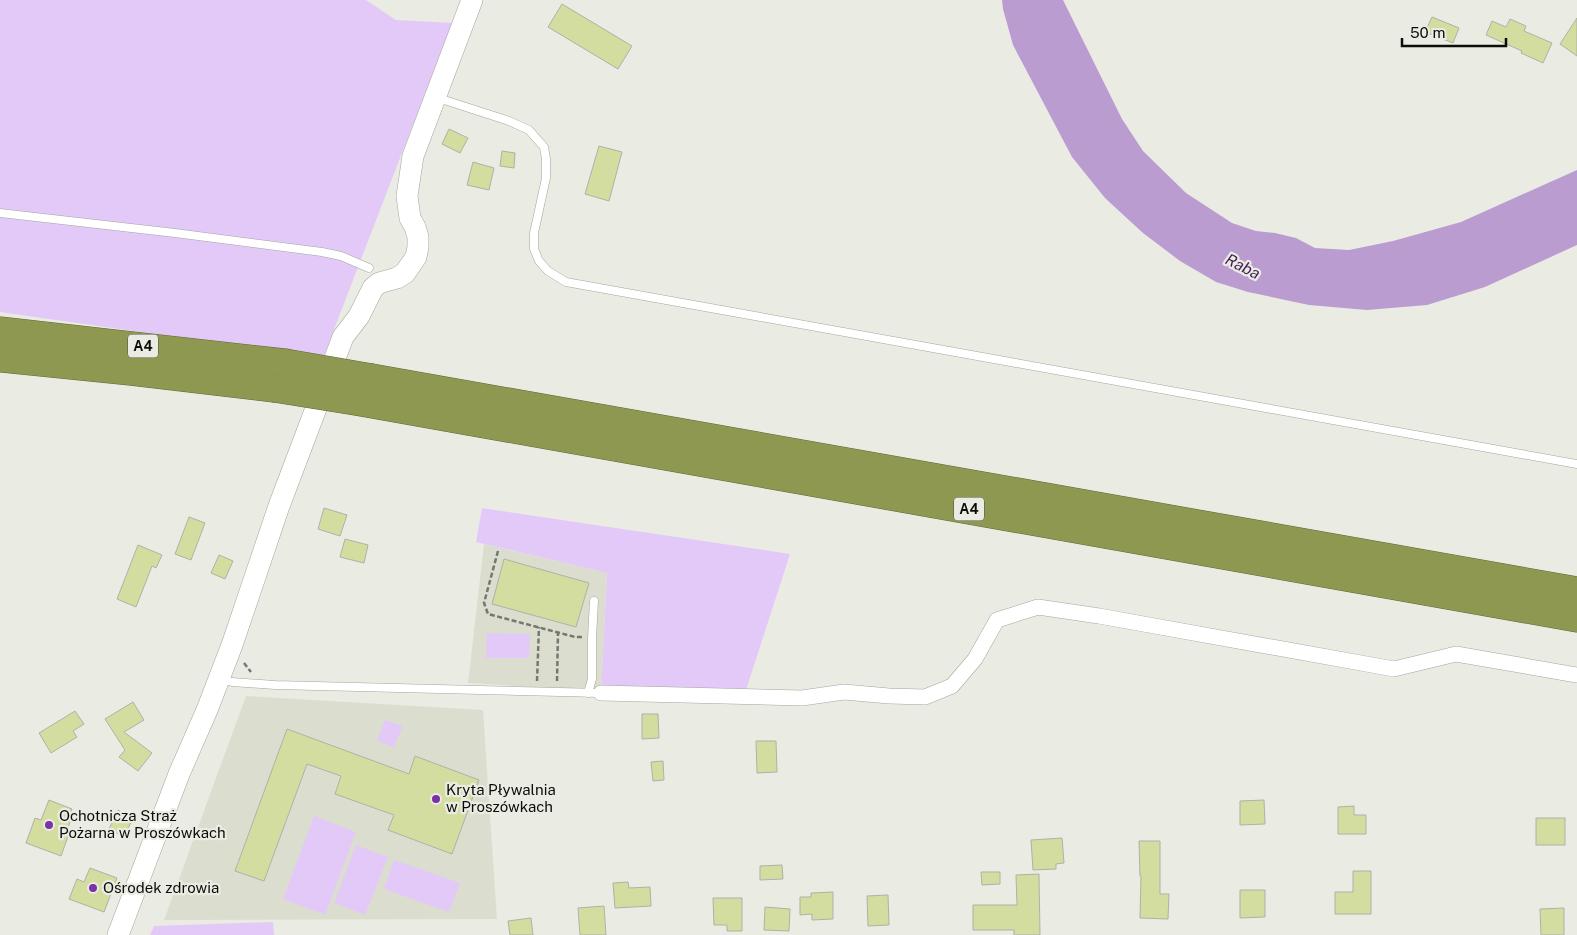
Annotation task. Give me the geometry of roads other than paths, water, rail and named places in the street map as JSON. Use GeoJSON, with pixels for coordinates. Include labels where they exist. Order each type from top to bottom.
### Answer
{"type":"FeatureCollection","features":[{"type":"Feature","properties":{"kind":"highway","name":"A4"},"geometry":{"type":"LineString","coordinates":[[0,330],[285,363],[1577,591]]}},
{"type":"Feature","properties":{"kind":"highway","name":"A4"},"geometry":{"type":"LineString","coordinates":[[0,358],[274,388],[361,402],[1577,618]]}},
{"type":"Feature","properties":{"kind":"main road"},"geometry":{"type":"LineString","coordinates":[[118,935],[170,798],[232,645],[305,436],[343,337],[359,316],[373,288],[379,283],[397,278],[405,273],[416,257],[418,237],[415,226],[410,218],[407,196],[413,156],[472,0]]}},
{"type":"Feature","properties":{"kind":"street"},"geometry":{"type":"LineString","coordinates":[[594,693],[802,698],[844,692],[889,696],[925,696],[952,686],[975,659],[997,620],[1038,608],[1108,617],[1394,669],[1456,654],[1577,675]]}},
{"type":"Feature","properties":{"kind":"lane"},"geometry":{"type":"LineString","coordinates":[[436,97],[529,130],[544,148],[546,178],[534,233],[534,249],[539,261],[548,271],[566,282],[585,287],[1577,464]]}},
{"type":"Feature","properties":{"kind":"lane"},"geometry":{"type":"LineString","coordinates":[[0,213],[174,232],[322,252],[341,256],[369,268]]}},
{"type":"Feature","properties":{"kind":"lane"},"geometry":{"type":"LineString","coordinates":[[219,678],[232,682],[275,685],[594,693],[592,678],[594,601]]}},
{"type":"Feature","properties":{"kind":"water","name":"Raba"},"geometry":{"type":"Polygon","coordinates":[[[1002,0],[1063,0],[1122,119],[1143,151],[1186,193],[1232,223],[1256,231],[1296,238],[1315,248],[1349,250],[1393,241],[1461,222],[1577,170],[1577,245],[1485,287],[1427,305],[1367,310],[1309,305],[1248,292],[1216,282],[1180,261],[1143,233],[1105,198],[1072,157],[1013,45],[1002,0]]]}},
{"type":"Feature","properties":{"kind":"place","name":"Kryta Pływalnia w Proszówkach"},"geometry":{"type":"Point","coordinates":[436,799]}},
{"type":"Feature","properties":{"kind":"place","name":"Ochotnicza Straż Pożarna w Proszówkach"},"geometry":{"type":"Point","coordinates":[49,825]}},
{"type":"Feature","properties":{"kind":"place","name":"Ośrodek zdrowia"},"geometry":{"type":"Point","coordinates":[93,888]}}]}
